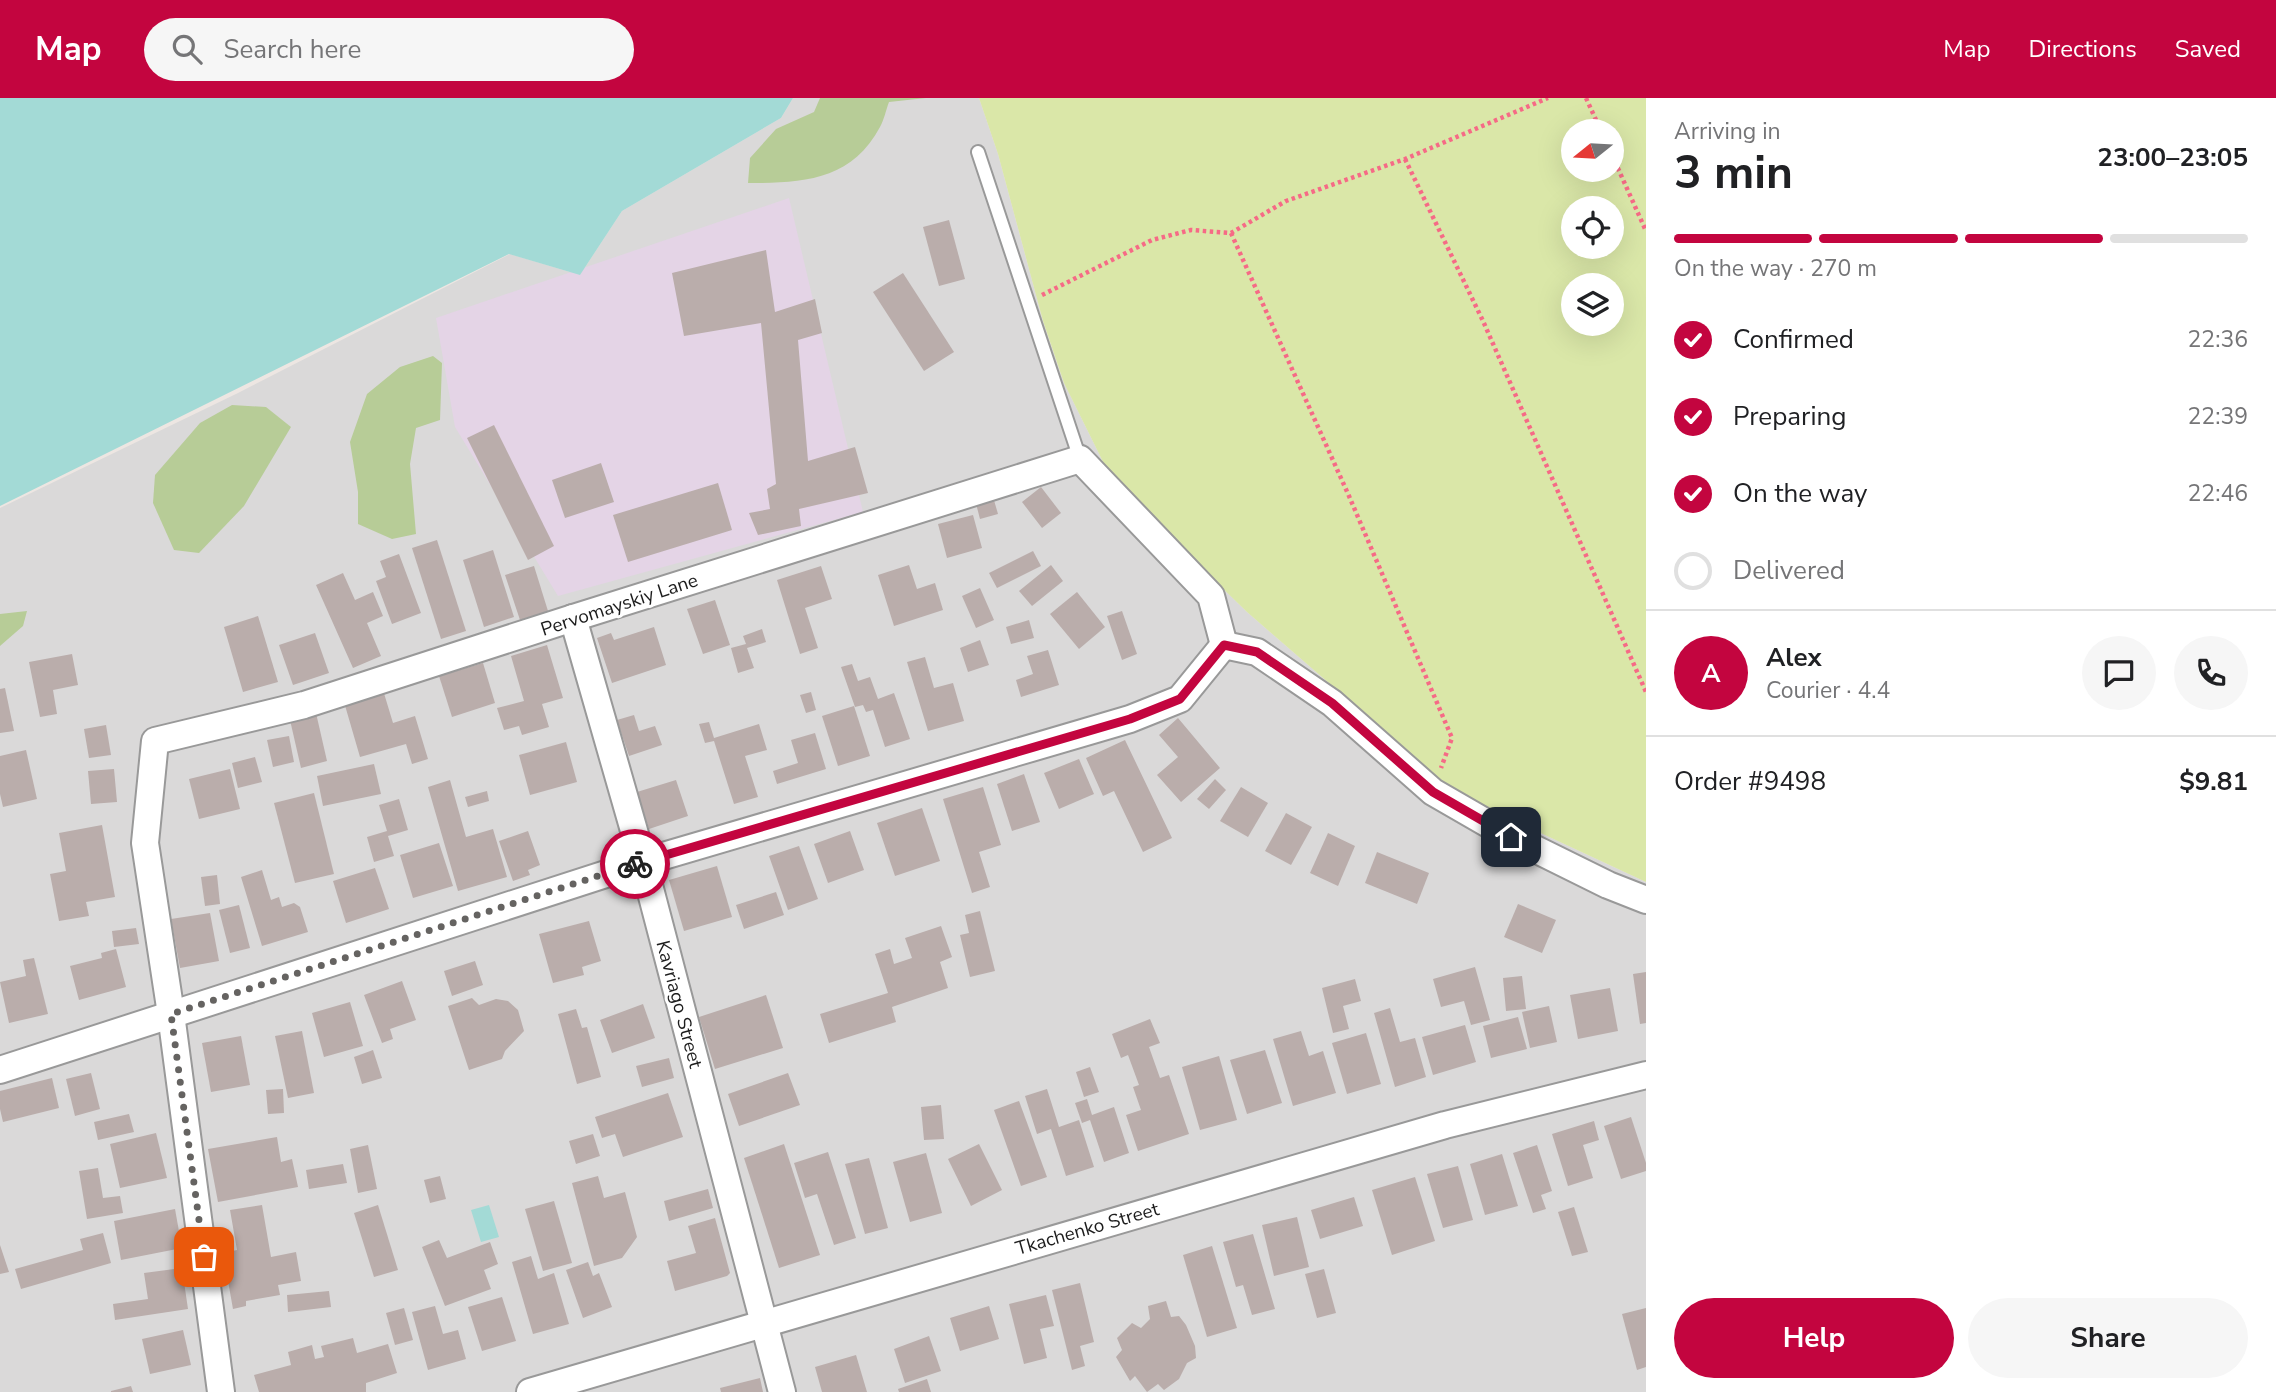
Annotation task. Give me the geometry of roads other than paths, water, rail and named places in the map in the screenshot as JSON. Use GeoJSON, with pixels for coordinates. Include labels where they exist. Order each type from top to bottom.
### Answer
{"type":"FeatureCollection","features":[{"type":"Feature","properties":{"kind":"street","name":"Pervomayskiy Lane"},"geometry":{"type":"LineString","coordinates":[[171,1014],[145,844],[155,741],[304,705],[1080,459]]}},
{"type":"Feature","properties":{"kind":"street"},"geometry":{"type":"LineString","coordinates":[[1080,459],[1211,596],[1224,645]]}},
{"type":"Feature","properties":{"kind":"street","name":"Kavriago Street"},"geometry":{"type":"LineString","coordinates":[[573,618],[643,862],[782,1392]]}},
{"type":"Feature","properties":{"kind":"street"},"geometry":{"type":"LineString","coordinates":[[1224,645],[1257,652],[1332,703],[1433,792],[1511,837],[1608,885],[1646,900]]}},
{"type":"Feature","properties":{"kind":"street"},"geometry":{"type":"LineString","coordinates":[[0,1070],[643,862],[1130,719],[1180,699],[1224,645]]}},
{"type":"Feature","properties":{"kind":"street"},"geometry":{"type":"LineString","coordinates":[[171,1014],[221,1392]]}},
{"type":"Feature","properties":{"kind":"street","name":"Tkachenko Street"},"geometry":{"type":"LineString","coordinates":[[530,1392],[1445,1125],[1646,1075]]}},
{"type":"Feature","properties":{"kind":"lane"},"geometry":{"type":"LineString","coordinates":[[978,152],[1080,459]]}},
{"type":"Feature","properties":{"kind":"water"},"geometry":{"type":"Polygon","coordinates":[[[0,98],[793,98],[781,118],[622,211],[580,275],[509,254],[0,506],[0,98]]]}},
{"type":"Feature","properties":{"kind":"water"},"geometry":{"type":"Polygon","coordinates":[[[489,1205],[499,1237],[481,1242],[471,1210],[489,1205]]]}}]}
